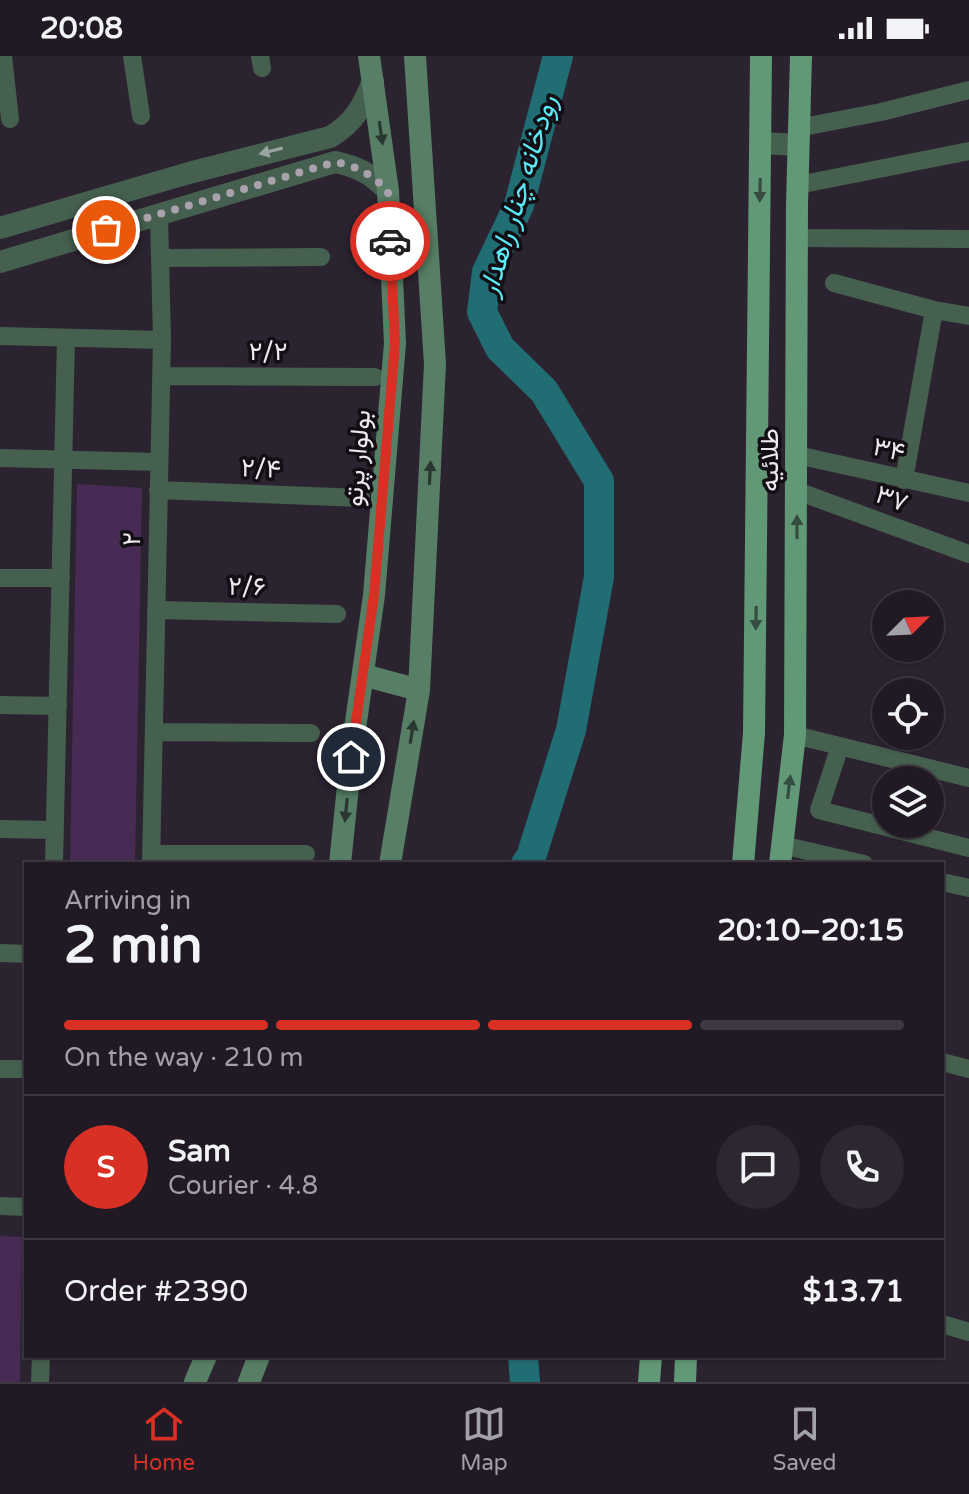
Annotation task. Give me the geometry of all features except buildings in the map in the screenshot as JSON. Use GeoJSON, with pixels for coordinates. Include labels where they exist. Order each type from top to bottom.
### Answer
{"type":"FeatureCollection","features":[{"type":"Feature","properties":{"kind":"main road","name":"بولوار پرتو"},"geometry":{"type":"LineString","coordinates":[[340,862],[374,595],[395,343],[388,191],[369,56]]}},
{"type":"Feature","properties":{"kind":"main road"},"geometry":{"type":"LineString","coordinates":[[390,862],[419,690],[435,364],[415,56]]}},
{"type":"Feature","properties":{"kind":"main road","name":"طلائیه"},"geometry":{"type":"LineString","coordinates":[[743,862],[754,733],[761,56]]}},
{"type":"Feature","properties":{"kind":"main road","name":"طلائیه"},"geometry":{"type":"LineString","coordinates":[[781,855],[795,735],[798,136],[802,56]]}},
{"type":"Feature","properties":{"kind":"main road"},"geometry":{"type":"LineString","coordinates":[[363,675],[419,690]]}},
{"type":"Feature","properties":{"kind":"main road"},"geometry":{"type":"LineString","coordinates":[[195,1382],[205,1358]]}},
{"type":"Feature","properties":{"kind":"main road"},"geometry":{"type":"LineString","coordinates":[[249,1382],[258,1358]]}},
{"type":"Feature","properties":{"kind":"main road"},"geometry":{"type":"LineString","coordinates":[[649,1382],[651,1358]]}},
{"type":"Feature","properties":{"kind":"main road"},"geometry":{"type":"LineString","coordinates":[[685,1382],[686,1358]]}},
{"type":"Feature","properties":{"kind":"street"},"geometry":{"type":"LineString","coordinates":[[132,56],[141,116]]}},
{"type":"Feature","properties":{"kind":"street"},"geometry":{"type":"LineString","coordinates":[[8,57],[10,119]]}},
{"type":"Feature","properties":{"kind":"street"},"geometry":{"type":"LineString","coordinates":[[0,228],[335,134],[345,129],[362,109],[373,81]]}},
{"type":"Feature","properties":{"kind":"street"},"geometry":{"type":"LineString","coordinates":[[761,143],[969,90]]}},
{"type":"Feature","properties":{"kind":"street"},"geometry":{"type":"LineString","coordinates":[[335,134],[346,140],[350,152],[343,163]]}},
{"type":"Feature","properties":{"kind":"street"},"geometry":{"type":"LineString","coordinates":[[798,185],[969,151]]}},
{"type":"Feature","properties":{"kind":"street"},"geometry":{"type":"LineString","coordinates":[[0,262],[335,162],[354,165],[370,174],[388,191]]}},
{"type":"Feature","properties":{"kind":"street","name":"۲"},"geometry":{"type":"LineString","coordinates":[[152,859],[162,340],[159,214]]}},
{"type":"Feature","properties":{"kind":"street"},"geometry":{"type":"LineString","coordinates":[[797,238],[969,239]]}},
{"type":"Feature","properties":{"kind":"street"},"geometry":{"type":"LineString","coordinates":[[160,258],[321,257]]}},
{"type":"Feature","properties":{"kind":"street"},"geometry":{"type":"LineString","coordinates":[[834,283],[934,310],[969,316]]}},
{"type":"Feature","properties":{"kind":"street"},"geometry":{"type":"LineString","coordinates":[[904,480],[934,310]]}},
{"type":"Feature","properties":{"kind":"street"},"geometry":{"type":"LineString","coordinates":[[0,336],[162,340]]}},
{"type":"Feature","properties":{"kind":"street"},"geometry":{"type":"LineString","coordinates":[[54,862],[66,338]]}},
{"type":"Feature","properties":{"kind":"street","name":"۲/۲"},"geometry":{"type":"LineString","coordinates":[[161,376],[375,377]]}},
{"type":"Feature","properties":{"kind":"street","name":"۳۴"},"geometry":{"type":"LineString","coordinates":[[797,455],[969,493]]}},
{"type":"Feature","properties":{"kind":"street"},"geometry":{"type":"LineString","coordinates":[[0,458],[159,462]]}},
{"type":"Feature","properties":{"kind":"street","name":"۲/۴"},"geometry":{"type":"LineString","coordinates":[[158,490],[361,498]]}},
{"type":"Feature","properties":{"kind":"street","name":"۳۷"},"geometry":{"type":"LineString","coordinates":[[797,491],[969,554]]}},
{"type":"Feature","properties":{"kind":"street"},"geometry":{"type":"LineString","coordinates":[[0,578],[61,578]]}},
{"type":"Feature","properties":{"kind":"street","name":"۲/۶"},"geometry":{"type":"LineString","coordinates":[[156,610],[337,614]]}},
{"type":"Feature","properties":{"kind":"street"},"geometry":{"type":"LineString","coordinates":[[0,705],[58,706]]}},
{"type":"Feature","properties":{"kind":"street"},"geometry":{"type":"LineString","coordinates":[[154,732],[311,733]]}},
{"type":"Feature","properties":{"kind":"street"},"geometry":{"type":"LineString","coordinates":[[795,735],[969,778]]}},
{"type":"Feature","properties":{"kind":"street"},"geometry":{"type":"LineString","coordinates":[[840,746],[819,810],[969,848]]}},
{"type":"Feature","properties":{"kind":"street"},"geometry":{"type":"LineString","coordinates":[[0,829],[55,830]]}},
{"type":"Feature","properties":{"kind":"street"},"geometry":{"type":"LineString","coordinates":[[152,859],[306,854]]}},
{"type":"Feature","properties":{"kind":"street"},"geometry":{"type":"LineString","coordinates":[[781,855],[846,862]]}},
{"type":"Feature","properties":{"kind":"street"},"geometry":{"type":"LineString","coordinates":[[944,882],[969,888]]}},
{"type":"Feature","properties":{"kind":"street"},"geometry":{"type":"LineString","coordinates":[[0,953],[24,954]]}},
{"type":"Feature","properties":{"kind":"street"},"geometry":{"type":"LineString","coordinates":[[944,1063],[969,1069]]}},
{"type":"Feature","properties":{"kind":"street"},"geometry":{"type":"LineString","coordinates":[[0,1069],[24,1069]]}},
{"type":"Feature","properties":{"kind":"street"},"geometry":{"type":"LineString","coordinates":[[0,1206],[24,1207]]}},
{"type":"Feature","properties":{"kind":"street"},"geometry":{"type":"LineString","coordinates":[[944,1325],[969,1332]]}},
{"type":"Feature","properties":{"kind":"street"},"geometry":{"type":"LineString","coordinates":[[40,1382],[41,1358]]}},
{"type":"Feature","properties":{"kind":"shaded area"},"geometry":{"type":"Polygon","coordinates":[[[77,484],[142,488],[135,862],[70,862],[77,484]]]}},
{"type":"Feature","properties":{"kind":"shaded area"},"geometry":{"type":"Polygon","coordinates":[[[0,1236],[22,1237],[20,1382],[0,1382],[0,1236]]]}},
{"type":"Feature","properties":{"kind":"waterway","name":"رودخانه چنار راهدار"},"geometry":{"type":"LineString","coordinates":[[527,862],[571,730],[599,577],[599,481],[544,391],[500,348],[482,312],[487,272],[519,205],[558,56]]}},
{"type":"Feature","properties":{"kind":"waterway","name":"رودخانه چنار راهدار"},"geometry":{"type":"LineString","coordinates":[[523,1358],[525,1382]]}},
{"type":"Feature","properties":{"kind":"way so far"},"geometry":{"type":"LineString","coordinates":[[106,230],[335,162],[354,165],[370,174],[388,191],[390,241]]}},
{"type":"Feature","properties":{"kind":"route"},"geometry":{"type":"LineString","coordinates":[[351,757],[374,595],[395,343],[390,241]]}}]}
